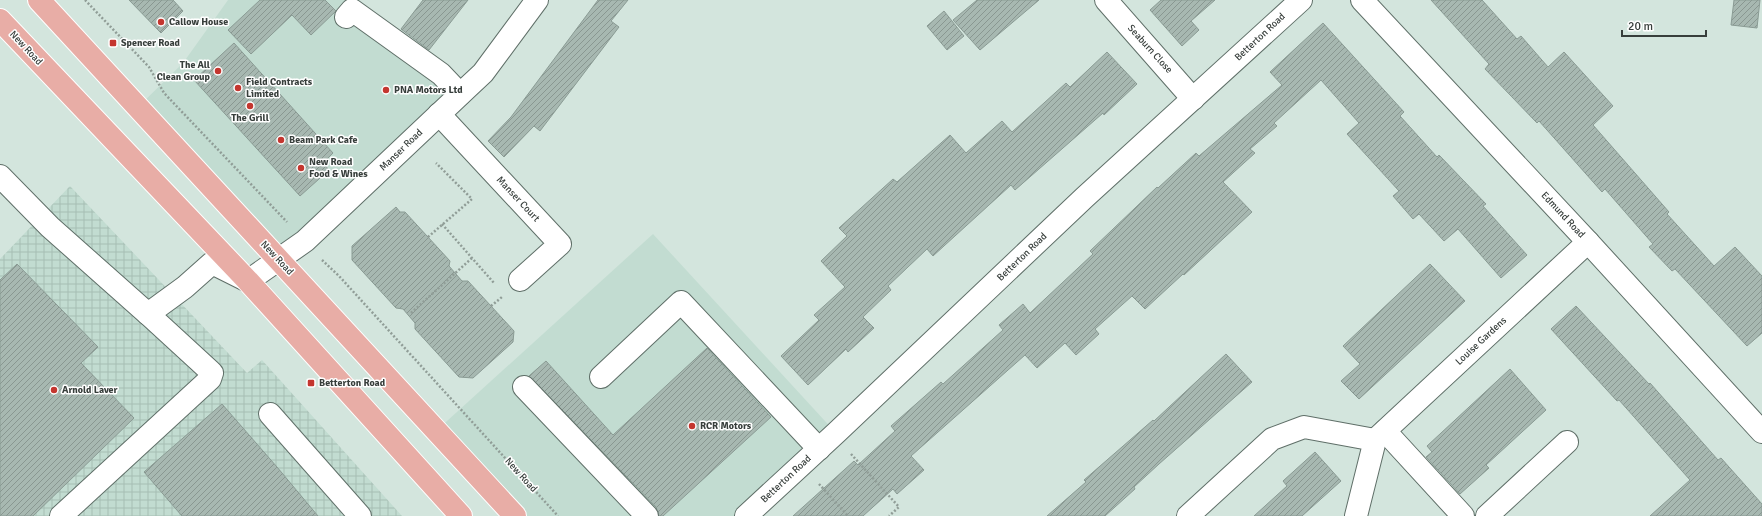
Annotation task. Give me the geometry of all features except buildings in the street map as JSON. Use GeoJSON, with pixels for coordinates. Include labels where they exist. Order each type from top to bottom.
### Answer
{"type":"FeatureCollection","features":[{"type":"Feature","properties":{"kind":"main road","name":"New Road"},"geometry":{"type":"LineString","coordinates":[[39,0],[515,516]]}},
{"type":"Feature","properties":{"kind":"main road","name":"New Road"},"geometry":{"type":"LineString","coordinates":[[0,20],[248,281],[461,516]]}},
{"type":"Feature","properties":{"kind":"street","name":"Manser Road"},"geometry":{"type":"LineString","coordinates":[[248,281],[305,241],[483,72],[537,0]]}},
{"type":"Feature","properties":{"kind":"street","name":"Seaburn Close"},"geometry":{"type":"LineString","coordinates":[[1106,0],[1193,98]]}},
{"type":"Feature","properties":{"kind":"street","name":"Betterton Road"},"geometry":{"type":"LineString","coordinates":[[746,516],[827,442],[1085,197],[1300,0]]}},
{"type":"Feature","properties":{"kind":"street","name":"Edmund Road"},"geometry":{"type":"LineString","coordinates":[[1362,0],[1588,242],[1762,432]]}},
{"type":"Feature","properties":{"kind":"street"},"geometry":{"type":"LineString","coordinates":[[346,17],[352,10],[441,74],[460,94]]}},
{"type":"Feature","properties":{"kind":"street","name":"Manser Court"},"geometry":{"type":"LineString","coordinates":[[439,114],[560,244],[520,280]]}},
{"type":"Feature","properties":{"kind":"street"},"geometry":{"type":"LineString","coordinates":[[0,176],[50,227],[148,314],[212,374],[210,379],[61,516]]}},
{"type":"Feature","properties":{"kind":"street","name":"Louise Gardens"},"geometry":{"type":"LineString","coordinates":[[1380,436],[1588,242]]}},
{"type":"Feature","properties":{"kind":"street"},"geometry":{"type":"LineString","coordinates":[[148,314],[212,264],[248,281]]}},
{"type":"Feature","properties":{"kind":"street"},"geometry":{"type":"LineString","coordinates":[[601,378],[681,302],[827,442]]}},
{"type":"Feature","properties":{"kind":"street"},"geometry":{"type":"LineString","coordinates":[[524,387],[646,516]]}},
{"type":"Feature","properties":{"kind":"street"},"geometry":{"type":"LineString","coordinates":[[270,414],[360,516]]}},
{"type":"Feature","properties":{"kind":"street"},"geometry":{"type":"LineString","coordinates":[[1188,516],[1272,439],[1304,427],[1380,436],[1463,516]]}},
{"type":"Feature","properties":{"kind":"street"},"geometry":{"type":"LineString","coordinates":[[1356,516],[1380,436]]}},
{"type":"Feature","properties":{"kind":"street"},"geometry":{"type":"LineString","coordinates":[[1487,516],[1567,442]]}},
{"type":"Feature","properties":{"kind":"path"},"geometry":{"type":"LineString","coordinates":[[85,0],[149,67],[164,92],[287,222]]}},
{"type":"Feature","properties":{"kind":"path"},"geometry":{"type":"LineString","coordinates":[[428,237],[472,199],[436,163]]}},
{"type":"Feature","properties":{"kind":"path"},"geometry":{"type":"LineString","coordinates":[[442,224],[495,284]]}},
{"type":"Feature","properties":{"kind":"path","name":"New Road"},"geometry":{"type":"LineString","coordinates":[[320,258],[339,276],[558,516]]}},
{"type":"Feature","properties":{"kind":"path"},"geometry":{"type":"LineString","coordinates":[[411,313],[472,258]]}},
{"type":"Feature","properties":{"kind":"path"},"geometry":{"type":"LineString","coordinates":[[827,442],[899,507],[889,516]]}},
{"type":"Feature","properties":{"kind":"path"},"geometry":{"type":"LineString","coordinates":[[801,465],[848,516]]}},
{"type":"Feature","properties":{"kind":"shaded area"},"geometry":{"type":"Polygon","coordinates":[[[228,0],[353,0],[468,87],[278,259],[138,107],[183,63],[228,0]]]}},
{"type":"Feature","properties":{"kind":"shaded area"},"geometry":{"type":"Polygon","coordinates":[[[70,186],[247,373],[262,360],[402,516],[0,516],[0,259],[70,186]]]}},
{"type":"Feature","properties":{"kind":"shaded area"},"geometry":{"type":"Polygon","coordinates":[[[653,234],[836,433],[746,516],[515,516],[436,431],[653,234]]]}},
{"type":"Feature","properties":{"kind":"place","name":"Callow House"},"geometry":{"type":"Point","coordinates":[161,22]}},
{"type":"Feature","properties":{"kind":"place","name":"Spencer Road"},"geometry":{"type":"Point","coordinates":[113,43]}},
{"type":"Feature","properties":{"kind":"place","name":"The All Clean Group"},"geometry":{"type":"Point","coordinates":[218,71]}},
{"type":"Feature","properties":{"kind":"place","name":"Field Contracts Limited"},"geometry":{"type":"Point","coordinates":[238,88]}},
{"type":"Feature","properties":{"kind":"place","name":"PNA Motors Ltd"},"geometry":{"type":"Point","coordinates":[386,90]}},
{"type":"Feature","properties":{"kind":"place","name":"The Grill"},"geometry":{"type":"Point","coordinates":[250,106]}},
{"type":"Feature","properties":{"kind":"place","name":"Beam Park Cafe"},"geometry":{"type":"Point","coordinates":[281,140]}},
{"type":"Feature","properties":{"kind":"place","name":"New Road Food & Wines"},"geometry":{"type":"Point","coordinates":[301,168]}},
{"type":"Feature","properties":{"kind":"place","name":"Betterton Road"},"geometry":{"type":"Point","coordinates":[311,383]}},
{"type":"Feature","properties":{"kind":"place","name":"Arnold Laver"},"geometry":{"type":"Point","coordinates":[54,390]}},
{"type":"Feature","properties":{"kind":"place","name":"RCR Motors"},"geometry":{"type":"Point","coordinates":[692,426]}}]}
